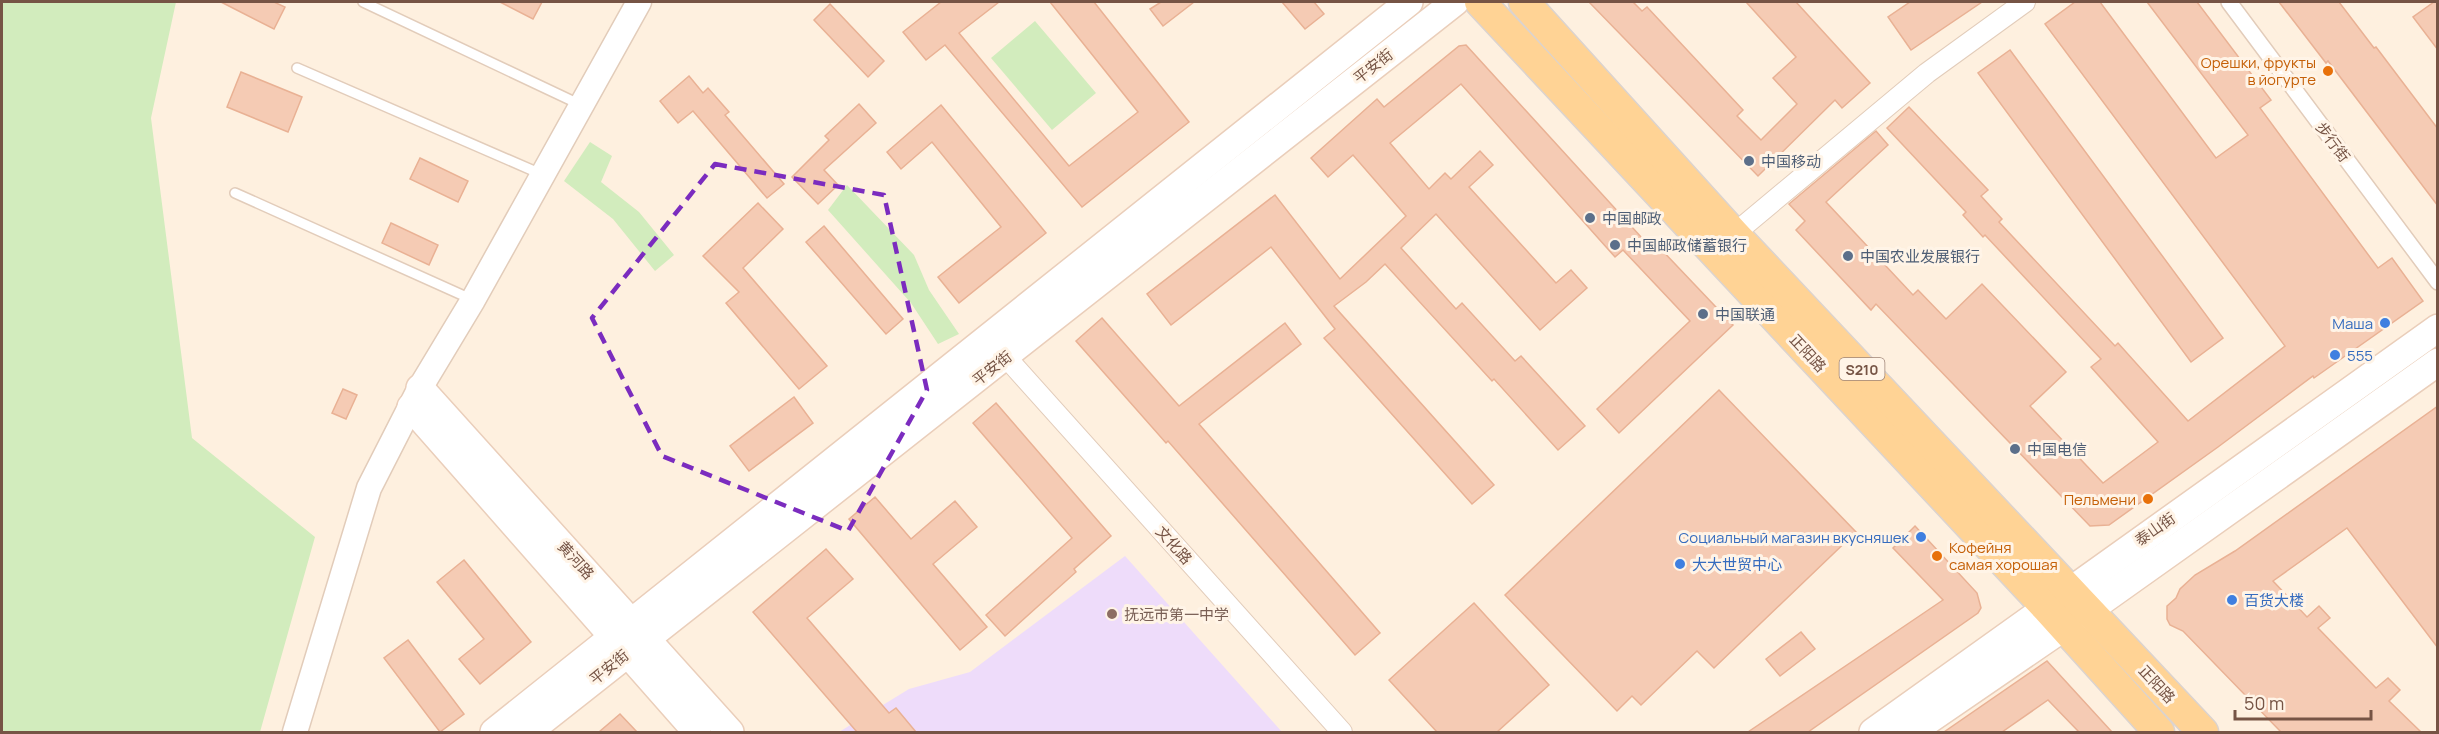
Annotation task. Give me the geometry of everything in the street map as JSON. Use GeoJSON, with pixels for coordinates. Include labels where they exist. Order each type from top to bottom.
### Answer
{"type":"FeatureCollection","features":[{"type":"Feature","properties":{"kind":"main road","name":"平安街"},"geometry":{"type":"LineString","coordinates":[[528,732],[629,637],[1409,2]]}},
{"type":"Feature","properties":{"kind":"main road","name":"平安街"},"geometry":{"type":"LineString","coordinates":[[494,732],[629,637],[1006,357],[1455,2]]}},
{"type":"Feature","properties":{"kind":"main road","name":"正阳路"},"geometry":{"type":"LineString","coordinates":[[1480,2],[2159,732]]}},
{"type":"Feature","properties":{"kind":"main road","name":"正阳路"},"geometry":{"type":"LineString","coordinates":[[1524,2],[1734,234],[2203,732]]}},
{"type":"Feature","properties":{"kind":"main road","name":"泰山街"},"geometry":{"type":"LineString","coordinates":[[1911,732],[2055,618],[2438,328]]}},
{"type":"Feature","properties":{"kind":"main road","name":"泰山街"},"geometry":{"type":"LineString","coordinates":[[2079,600],[2438,362]]}},
{"type":"Feature","properties":{"kind":"main road","name":"黄河路"},"geometry":{"type":"LineString","coordinates":[[415,398],[629,637],[730,732]]}},
{"type":"Feature","properties":{"kind":"main road","name":"泰山街"},"geometry":{"type":"LineString","coordinates":[[1873,732],[2055,618]]}},
{"type":"Feature","properties":{"kind":"main road","name":"黄河路"},"geometry":{"type":"LineString","coordinates":[[629,637],[697,732]]}},
{"type":"Feature","properties":{"kind":"street"},"geometry":{"type":"LineString","coordinates":[[295,732],[369,488],[415,398],[473,300],[639,2]]}},
{"type":"Feature","properties":{"kind":"street"},"geometry":{"type":"LineString","coordinates":[[1734,234],[1927,73],[2025,2]]}},
{"type":"Feature","properties":{"kind":"street","name":"步行街"},"geometry":{"type":"LineString","coordinates":[[2229,2],[2438,282]]}},
{"type":"Feature","properties":{"kind":"street","name":"文化路"},"geometry":{"type":"LineString","coordinates":[[1006,357],[1342,732]]}},
{"type":"Feature","properties":{"kind":"lane"},"geometry":{"type":"LineString","coordinates":[[363,2],[581,105]]}},
{"type":"Feature","properties":{"kind":"lane"},"geometry":{"type":"LineString","coordinates":[[297,68],[543,175]]}},
{"type":"Feature","properties":{"kind":"lane"},"geometry":{"type":"LineString","coordinates":[[235,193],[473,300]]}},
{"type":"Feature","properties":{"kind":"highlighted area"},"geometry":{"type":"Polygon","coordinates":[[[715,164],[884,195],[927,390],[848,531],[662,456],[592,318],[715,164]]]}},
{"type":"Feature","properties":{"kind":"shaded area","name":"抚远市第一中学"},"geometry":{"type":"Polygon","coordinates":[[[1125,556],[1282,732],[839,732],[909,689],[970,672],[1125,556]]]}},
{"type":"Feature","properties":{"kind":"green space"},"geometry":{"type":"Polygon","coordinates":[[[2,2],[176,2],[151,118],[192,438],[315,537],[260,732],[2,732],[2,2]]]}},
{"type":"Feature","properties":{"kind":"green space"},"geometry":{"type":"Polygon","coordinates":[[[1035,21],[1096,93],[1052,130],[991,58],[1035,21]]]}},
{"type":"Feature","properties":{"kind":"green space"},"geometry":{"type":"Polygon","coordinates":[[[590,142],[612,156],[601,182],[639,212],[674,255],[655,271],[613,219],[564,181],[590,142]]]}},
{"type":"Feature","properties":{"kind":"green space"},"geometry":{"type":"Polygon","coordinates":[[[847,185],[914,255],[929,290],[959,334],[938,344],[911,303],[828,210],[847,185]]]}},
{"type":"Feature","properties":{"kind":"building"},"geometry":{"type":"Polygon","coordinates":[[[221,2],[274,2],[285,7],[274,29],[221,2]]]}},
{"type":"Feature","properties":{"kind":"building"},"geometry":{"type":"Polygon","coordinates":[[[500,2],[542,2],[533,19],[500,2]]]}},
{"type":"Feature","properties":{"kind":"building"},"geometry":{"type":"Polygon","coordinates":[[[941,2],[999,2],[959,33],[1069,166],[1138,112],[1050,2],[1094,2],[1189,122],[1082,207],[945,45],[926,60],[903,32],[941,2]]]}},
{"type":"Feature","properties":{"kind":"building"},"geometry":{"type":"Polygon","coordinates":[[[1161,2],[1194,2],[1163,26],[1150,9],[1161,2]]]}},
{"type":"Feature","properties":{"kind":"building"},"geometry":{"type":"Polygon","coordinates":[[[1282,2],[1314,2],[1324,14],[1305,29],[1282,2]]]}},
{"type":"Feature","properties":{"kind":"building"},"geometry":{"type":"Polygon","coordinates":[[[1589,2],[1633,2],[1642,11],[1647,7],[1743,110],[1737,116],[1761,140],[1797,104],[1773,78],[1796,57],[1746,2],[1796,2],[1870,83],[1842,108],[1835,100],[1758,176],[1589,2]]]}},
{"type":"Feature","properties":{"kind":"building"},"geometry":{"type":"Polygon","coordinates":[[[1910,2],[1982,2],[1911,50],[1888,17],[1910,2]]]}},
{"type":"Feature","properties":{"kind":"building"},"geometry":{"type":"Polygon","coordinates":[[[2075,2],[2100,2],[2216,158],[2248,135],[2147,2],[2197,2],[2271,100],[2260,108],[2378,268],[2392,258],[2423,301],[2314,378],[2313,376],[2109,525],[2090,526],[1876,304],[1871,310],[1796,230],[1805,221],[1789,204],[1876,131],[1888,145],[1826,202],[1913,295],[1918,290],[1946,319],[1982,284],[2066,372],[2030,406],[2103,483],[2158,442],[2091,367],[2101,359],[1985,235],[1983,237],[1963,215],[1966,212],[1887,128],[1909,107],[1988,190],[1981,196],[2002,219],[1999,222],[2115,346],[2118,343],[2188,421],[2285,346],[2045,24],[2075,2]]]}},
{"type":"Feature","properties":{"kind":"building"},"geometry":{"type":"Polygon","coordinates":[[[2279,2],[2339,2],[2374,48],[2376,47],[2438,129],[2438,206],[2328,61],[2326,63],[2279,2]]]}},
{"type":"Feature","properties":{"kind":"building"},"geometry":{"type":"Polygon","coordinates":[[[2434,2],[2438,2],[2438,50],[2413,17],[2434,2]]]}},
{"type":"Feature","properties":{"kind":"building"},"geometry":{"type":"Polygon","coordinates":[[[830,4],[884,61],[868,77],[814,20],[830,4]]]}},
{"type":"Feature","properties":{"kind":"building"},"geometry":{"type":"Polygon","coordinates":[[[1466,45],[1652,249],[1657,245],[1733,325],[1619,433],[1597,409],[1690,321],[1623,250],[1615,257],[1461,84],[1390,143],[1429,189],[1445,173],[1451,179],[1480,151],[1493,165],[1469,187],[1556,283],[1571,270],[1587,288],[1540,330],[1436,214],[1401,248],[1456,309],[1462,303],[1515,361],[1521,356],[1585,426],[1558,450],[1385,264],[1366,282],[1334,306],[1494,485],[1472,504],[1324,338],[1335,329],[1271,247],[1171,325],[1147,294],[1275,195],[1340,279],[1406,216],[1353,155],[1328,177],[1311,158],[1377,99],[1384,107],[1459,46],[1466,45]]]}},
{"type":"Feature","properties":{"kind":"building"},"geometry":{"type":"Polygon","coordinates":[[[2010,50],[2223,338],[2191,362],[1978,73],[2010,50]]]}},
{"type":"Feature","properties":{"kind":"building"},"geometry":{"type":"Polygon","coordinates":[[[241,72],[302,97],[288,132],[227,107],[241,72]]]}},
{"type":"Feature","properties":{"kind":"building"},"geometry":{"type":"Polygon","coordinates":[[[689,76],[703,93],[708,88],[729,112],[725,115],[784,184],[767,198],[693,111],[678,123],[660,101],[689,76]]]}},
{"type":"Feature","properties":{"kind":"building"},"geometry":{"type":"Polygon","coordinates":[[[859,104],[876,123],[824,170],[838,185],[818,204],[792,177],[829,140],[825,136],[859,104]]]}},
{"type":"Feature","properties":{"kind":"building"},"geometry":{"type":"Polygon","coordinates":[[[941,105],[1046,233],[959,303],[938,277],[1001,227],[932,142],[901,169],[887,152],[941,105]]]}},
{"type":"Feature","properties":{"kind":"building"},"geometry":{"type":"Polygon","coordinates":[[[420,158],[468,181],[458,202],[410,179],[420,158]]]}},
{"type":"Feature","properties":{"kind":"building"},"geometry":{"type":"Polygon","coordinates":[[[758,203],[783,229],[743,268],[827,366],[799,389],[726,303],[739,292],[703,256],[758,203]]]}},
{"type":"Feature","properties":{"kind":"building"},"geometry":{"type":"Polygon","coordinates":[[[391,223],[438,245],[429,265],[382,243],[391,223]]]}},
{"type":"Feature","properties":{"kind":"building"},"geometry":{"type":"Polygon","coordinates":[[[824,226],[903,319],[886,334],[806,242],[824,226]]]}},
{"type":"Feature","properties":{"kind":"building"},"geometry":{"type":"Polygon","coordinates":[[[1102,318],[1179,406],[1285,323],[1301,344],[1199,424],[1380,633],[1355,655],[1168,441],[1166,443],[1076,341],[1102,318]]]}},
{"type":"Feature","properties":{"kind":"building"},"geometry":{"type":"Polygon","coordinates":[[[343,389],[357,395],[346,419],[332,413],[343,389]]]}},
{"type":"Feature","properties":{"kind":"building","name":"大大世贸中心"},"geometry":{"type":"Polygon","coordinates":[[[1719,390],[1856,532],[1714,668],[1697,651],[1641,705],[1632,696],[1617,711],[1505,595],[1719,390]]]}},
{"type":"Feature","properties":{"kind":"building"},"geometry":{"type":"Polygon","coordinates":[[[794,397],[813,423],[749,471],[730,446],[794,397]]]}},
{"type":"Feature","properties":{"kind":"building"},"geometry":{"type":"Polygon","coordinates":[[[996,403],[1111,536],[1074,569],[1076,572],[1005,636],[986,615],[1072,538],[973,423],[996,403]]]}},
{"type":"Feature","properties":{"kind":"building","name":"百货大楼"},"geometry":{"type":"Polygon","coordinates":[[[2438,406],[2438,648],[2347,528],[2273,581],[2307,617],[2319,606],[2330,618],[2318,628],[2376,688],[2388,678],[2400,690],[2389,701],[2421,732],[2281,732],[2183,631],[2170,625],[2167,619],[2167,606],[2195,575],[2235,551],[2438,406]]]}},
{"type":"Feature","properties":{"kind":"building"},"geometry":{"type":"Polygon","coordinates":[[[875,497],[911,539],[955,501],[977,527],[933,564],[987,627],[960,650],[849,519],[875,497]]]}},
{"type":"Feature","properties":{"kind":"building"},"geometry":{"type":"Polygon","coordinates":[[[1915,526],[1977,593],[1981,608],[1978,613],[1808,732],[1748,732],[1943,600],[1893,548],[1915,526]]]}},
{"type":"Feature","properties":{"kind":"building"},"geometry":{"type":"Polygon","coordinates":[[[826,549],[853,579],[807,618],[889,713],[896,708],[916,732],[857,732],[753,612],[826,549]]]}},
{"type":"Feature","properties":{"kind":"building"},"geometry":{"type":"Polygon","coordinates":[[[464,560],[531,642],[480,684],[459,659],[484,639],[437,582],[464,560]]]}},
{"type":"Feature","properties":{"kind":"building"},"geometry":{"type":"Polygon","coordinates":[[[1474,603],[1549,685],[1497,732],[1437,732],[1389,680],[1474,603]]]}},
{"type":"Feature","properties":{"kind":"building"},"geometry":{"type":"Polygon","coordinates":[[[1801,632],[1815,649],[1780,676],[1766,659],[1801,632]]]}},
{"type":"Feature","properties":{"kind":"building"},"geometry":{"type":"Polygon","coordinates":[[[408,640],[464,714],[440,732],[384,658],[408,640]]]}},
{"type":"Feature","properties":{"kind":"building"},"geometry":{"type":"Polygon","coordinates":[[[2047,661],[2112,732],[2079,732],[2048,700],[2002,732],[1944,732],[2047,661]]]}},
{"type":"Feature","properties":{"kind":"building"},"geometry":{"type":"Polygon","coordinates":[[[620,714],[637,732],[599,732],[620,714]]]}},
{"type":"Feature","properties":{"kind":"place","name":"Орешки, фрукты в йогурте"},"geometry":{"type":"Point","coordinates":[2328,71]}},
{"type":"Feature","properties":{"kind":"place","name":"中国移动"},"geometry":{"type":"Point","coordinates":[1749,161]}},
{"type":"Feature","properties":{"kind":"place","name":"中国邮政"},"geometry":{"type":"Point","coordinates":[1590,218]}},
{"type":"Feature","properties":{"kind":"place","name":"中国邮政储蓄银行"},"geometry":{"type":"Point","coordinates":[1615,245]}},
{"type":"Feature","properties":{"kind":"place","name":"中国农业发展银行"},"geometry":{"type":"Point","coordinates":[1848,256]}},
{"type":"Feature","properties":{"kind":"place","name":"中国联通"},"geometry":{"type":"Point","coordinates":[1703,314]}},
{"type":"Feature","properties":{"kind":"place","name":"Маша"},"geometry":{"type":"Point","coordinates":[2385,323]}},
{"type":"Feature","properties":{"kind":"place","name":"555"},"geometry":{"type":"Point","coordinates":[2335,355]}},
{"type":"Feature","properties":{"kind":"place","name":"中国电信"},"geometry":{"type":"Point","coordinates":[2015,449]}},
{"type":"Feature","properties":{"kind":"place","name":"Пельмени"},"geometry":{"type":"Point","coordinates":[2148,499]}},
{"type":"Feature","properties":{"kind":"place","name":"Социальный магазин вкусняшек"},"geometry":{"type":"Point","coordinates":[1921,537]}},
{"type":"Feature","properties":{"kind":"place","name":"Кофейня самая хорошая"},"geometry":{"type":"Point","coordinates":[1937,556]}},
{"type":"Feature","properties":{"kind":"place","name":"大大世贸中心"},"geometry":{"type":"Point","coordinates":[1680,564]}},
{"type":"Feature","properties":{"kind":"place","name":"百货大楼"},"geometry":{"type":"Point","coordinates":[2232,600]}},
{"type":"Feature","properties":{"kind":"place","name":"抚远市第一中学"},"geometry":{"type":"Point","coordinates":[1112,614]}}]}
